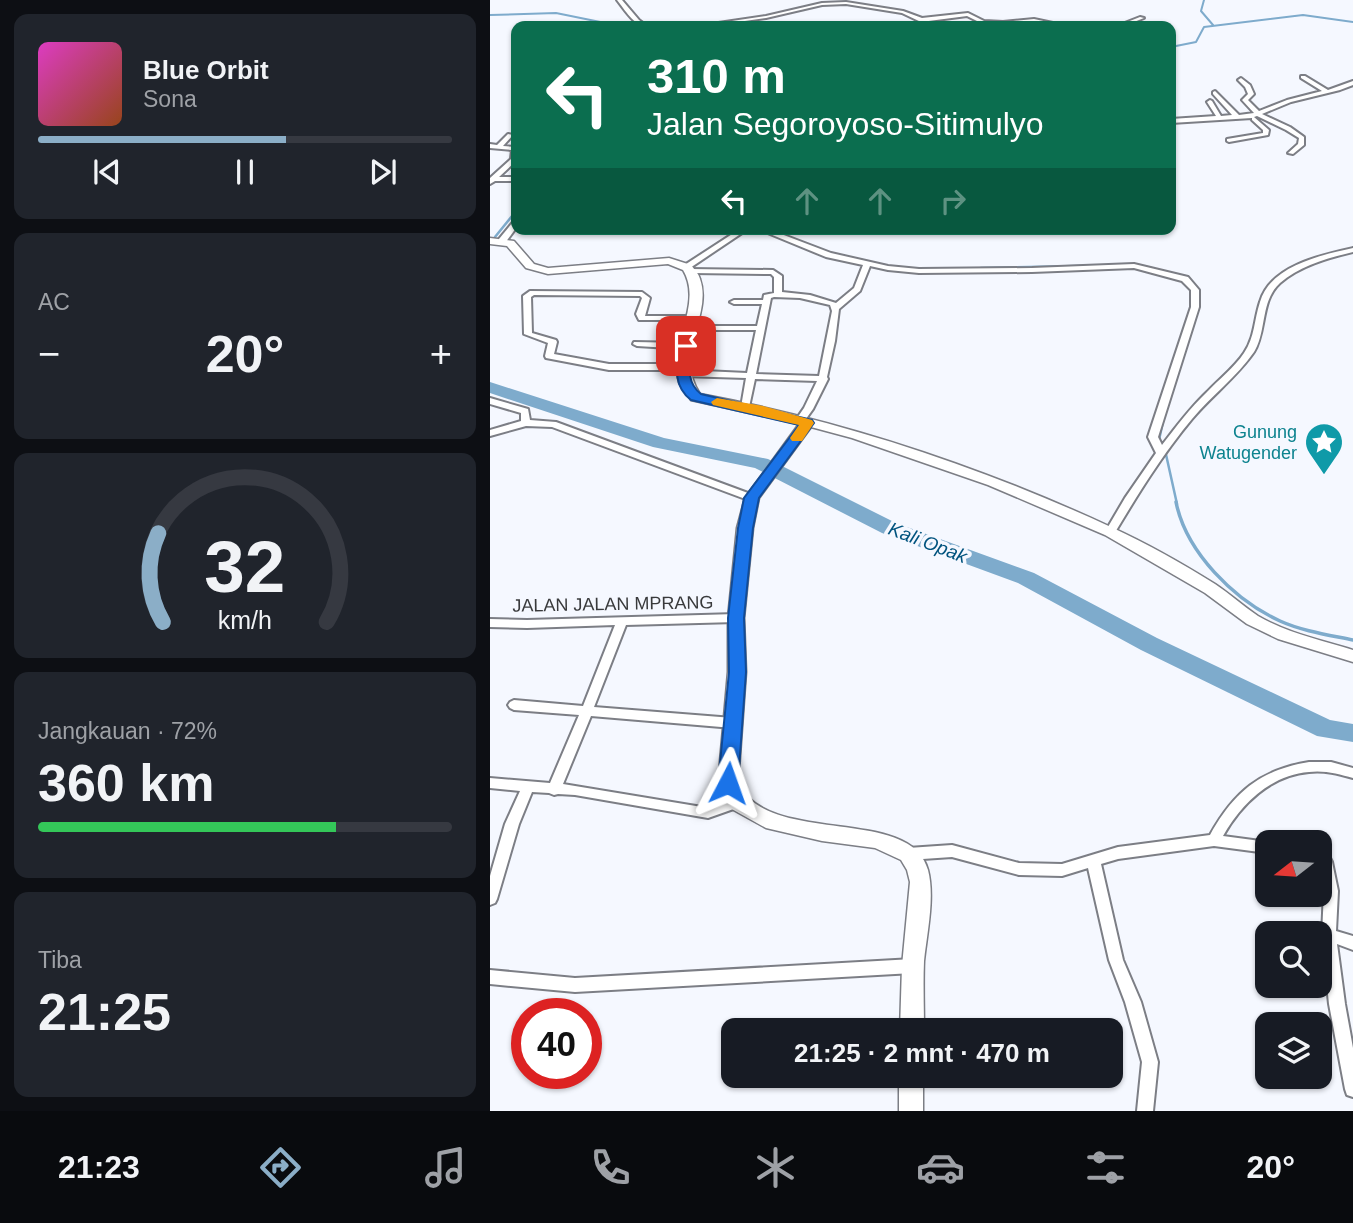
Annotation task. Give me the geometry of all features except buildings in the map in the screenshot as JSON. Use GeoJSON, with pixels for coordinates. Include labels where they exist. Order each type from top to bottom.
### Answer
{"type":"FeatureCollection","features":[{"type":"Feature","properties":{"kind":"main road"},"geometry":{"type":"LineString","coordinates":[[496,241],[516,247],[530,266],[548,271],[669,261],[689,268],[697,283],[682,370],[688,391],[696,397],[746,407],[902,449],[993,482],[1110,533],[1211,589],[1253,620],[1284,635],[1353,656]]}},
{"type":"Feature","properties":{"kind":"main road"},"geometry":{"type":"LineString","coordinates":[[804,422],[788,450],[755,493],[746,528],[736,618],[737,672],[728,783],[737,802],[751,812],[793,828],[878,840],[908,854],[917,867],[920,882],[913,967],[912,1018]]}},
{"type":"Feature","properties":{"kind":"main road"},"geometry":{"type":"LineString","coordinates":[[911,1088],[911,1111]]}},
{"type":"Feature","properties":{"kind":"street"},"geometry":{"type":"LineString","coordinates":[[619,0],[637,21]]}},
{"type":"Feature","properties":{"kind":"street"},"geometry":{"type":"LineString","coordinates":[[731,21],[841,3],[903,12],[919,21]]}},
{"type":"Feature","properties":{"kind":"street"},"geometry":{"type":"LineString","coordinates":[[933,21],[968,14],[980,21]]}},
{"type":"Feature","properties":{"kind":"street"},"geometry":{"type":"LineString","coordinates":[[1134,21],[1142,18]]}},
{"type":"Feature","properties":{"kind":"street"},"geometry":{"type":"LineString","coordinates":[[1303,77],[1327,92]]}},
{"type":"Feature","properties":{"kind":"street"},"geometry":{"type":"LineString","coordinates":[[1238,118],[1218,95],[1246,98],[1251,94],[1248,86],[1241,80]]}},
{"type":"Feature","properties":{"kind":"street"},"geometry":{"type":"LineString","coordinates":[[1176,121],[1254,116],[1289,101],[1353,83]]}},
{"type":"Feature","properties":{"kind":"street"},"geometry":{"type":"LineString","coordinates":[[1229,140],[1266,134],[1266,130],[1246,103],[1246,98]]}},
{"type":"Feature","properties":{"kind":"street"},"geometry":{"type":"LineString","coordinates":[[1210,102],[1220,119]]}},
{"type":"Feature","properties":{"kind":"street"},"geometry":{"type":"LineString","coordinates":[[1254,116],[1299,135],[1303,142],[1291,153]]}},
{"type":"Feature","properties":{"kind":"street"},"geometry":{"type":"LineString","coordinates":[[494,146],[510,135]]}},
{"type":"Feature","properties":{"kind":"street"},"geometry":{"type":"LineString","coordinates":[[492,180],[511,167]]}},
{"type":"Feature","properties":{"kind":"street"},"geometry":{"type":"LineString","coordinates":[[492,180],[511,179]]}},
{"type":"Feature","properties":{"kind":"street"},"geometry":{"type":"LineString","coordinates":[[496,241],[511,230]]}},
{"type":"Feature","properties":{"kind":"street"},"geometry":{"type":"LineString","coordinates":[[689,268],[736,235]]}},
{"type":"Feature","properties":{"kind":"street"},"geometry":{"type":"LineString","coordinates":[[776,235],[816,251],[867,264],[919,271],[1134,266],[1189,282],[1195,290],[1195,307],[1153,437],[1160,451]]}},
{"type":"Feature","properties":{"kind":"street"},"geometry":{"type":"LineString","coordinates":[[1110,533],[1136,485],[1160,451],[1204,399],[1246,356],[1255,341],[1258,317],[1273,284],[1308,264],[1353,250]]}},
{"type":"Feature","properties":{"kind":"street"},"geometry":{"type":"LineString","coordinates":[[804,422],[824,379],[835,308],[857,289],[867,264]]}},
{"type":"Feature","properties":{"kind":"street"},"geometry":{"type":"LineString","coordinates":[[689,268],[773,272],[778,276],[778,293]]}},
{"type":"Feature","properties":{"kind":"street"},"geometry":{"type":"LineString","coordinates":[[759,328],[642,318],[640,314],[646,298],[642,294],[533,293],[527,296],[528,334],[553,342],[548,356],[615,368],[824,379]]}},
{"type":"Feature","properties":{"kind":"street"},"geometry":{"type":"LineString","coordinates":[[746,407],[759,328],[769,295],[778,293],[825,300],[835,308]]}},
{"type":"Feature","properties":{"kind":"street"},"geometry":{"type":"LineString","coordinates":[[734,302],[766,302]]}},
{"type":"Feature","properties":{"kind":"street"},"geometry":{"type":"LineString","coordinates":[[638,344],[686,346]]}},
{"type":"Feature","properties":{"kind":"street"},"geometry":{"type":"LineString","coordinates":[[490,401],[524,411],[526,423]]}},
{"type":"Feature","properties":{"kind":"street"},"geometry":{"type":"LineString","coordinates":[[490,433],[526,423],[553,424],[755,493]]}},
{"type":"Feature","properties":{"kind":"street","name":"JALAN JALAN MPRANG"},"geometry":{"type":"LineString","coordinates":[[490,623],[736,618]]}},
{"type":"Feature","properties":{"kind":"street"},"geometry":{"type":"LineString","coordinates":[[554,790],[601,680],[622,621]]}},
{"type":"Feature","properties":{"kind":"street"},"geometry":{"type":"LineString","coordinates":[[514,705],[733,723]]}},
{"type":"Feature","properties":{"kind":"street"},"geometry":{"type":"LineString","coordinates":[[1214,840],[1225,817],[1244,796],[1266,779],[1317,765],[1353,773]]}},
{"type":"Feature","properties":{"kind":"street"},"geometry":{"type":"LineString","coordinates":[[490,783],[590,793],[708,813],[737,802]]}},
{"type":"Feature","properties":{"kind":"street"},"geometry":{"type":"LineString","coordinates":[[490,900],[512,824],[528,786]]}},
{"type":"Feature","properties":{"kind":"street"},"geometry":{"type":"LineString","coordinates":[[908,854],[951,851],[1019,869],[1062,870],[1118,853],[1214,840],[1255,845]]}},
{"type":"Feature","properties":{"kind":"street"},"geometry":{"type":"LineString","coordinates":[[1094,862],[1116,960],[1133,1002],[1150,1062],[1145,1111]]}},
{"type":"Feature","properties":{"kind":"street"},"geometry":{"type":"LineString","coordinates":[[1332,936],[1353,943]]}},
{"type":"Feature","properties":{"kind":"street"},"geometry":{"type":"LineString","coordinates":[[1332,961],[1353,1089]]}},
{"type":"Feature","properties":{"kind":"street"},"geometry":{"type":"LineString","coordinates":[[490,977],[575,985],[913,967]]}},
{"type":"Feature","properties":{"kind":"waterway"},"geometry":{"type":"LineString","coordinates":[[1204,0],[1201,11],[1213,25]]}},
{"type":"Feature","properties":{"kind":"waterway"},"geometry":{"type":"LineString","coordinates":[[490,15],[556,13],[595,21]]}},
{"type":"Feature","properties":{"kind":"waterway"},"geometry":{"type":"LineString","coordinates":[[1176,46],[1196,42],[1204,27],[1303,15],[1353,22]]}},
{"type":"Feature","properties":{"kind":"waterway"},"geometry":{"type":"LineString","coordinates":[[495,237],[511,217]]}},
{"type":"Feature","properties":{"kind":"waterway"},"geometry":{"type":"LineString","coordinates":[[784,235],[792,239]]}},
{"type":"Feature","properties":{"kind":"waterway"},"geometry":{"type":"LineString","coordinates":[[981,268],[1127,265]]}},
{"type":"Feature","properties":{"kind":"waterway"},"geometry":{"type":"LineString","coordinates":[[1135,265],[1178,275]]}},
{"type":"Feature","properties":{"kind":"waterway"},"geometry":{"type":"LineString","coordinates":[[1186,347],[1191,331]]}},
{"type":"Feature","properties":{"kind":"waterway","name":"Kali Opak"},"geometry":{"type":"LineString","coordinates":[[490,387],[660,443],[761,463],[889,528],[1026,578],[1149,644],[1326,729],[1353,733]]}},
{"type":"Feature","properties":{"kind":"waterway"},"geometry":{"type":"LineString","coordinates":[[1159,440],[1164,417]]}},
{"type":"Feature","properties":{"kind":"waterway"},"geometry":{"type":"LineString","coordinates":[[1165,450],[1177,504]]}},
{"type":"Feature","properties":{"kind":"waterway"},"geometry":{"type":"LineString","coordinates":[[1176,502],[1181,521],[1201,556],[1214,572],[1246,601],[1288,624],[1353,640]]}},
{"type":"Feature","properties":{"kind":"slow traffic"},"geometry":{"type":"LineString","coordinates":[[717,402],[763,410],[807,423],[797,438]]}},
{"type":"Feature","properties":{"kind":"place","name":"Gunung Watugender"},"geometry":{"type":"Point","coordinates":[1324,476]}},
{"type":"Feature","properties":{"kind":"route"},"geometry":{"type":"LineString","coordinates":[[686,346],[682,376],[688,391],[696,397],[763,410],[807,423],[752,498],[736,618],[737,672],[728,783]]}}]}
